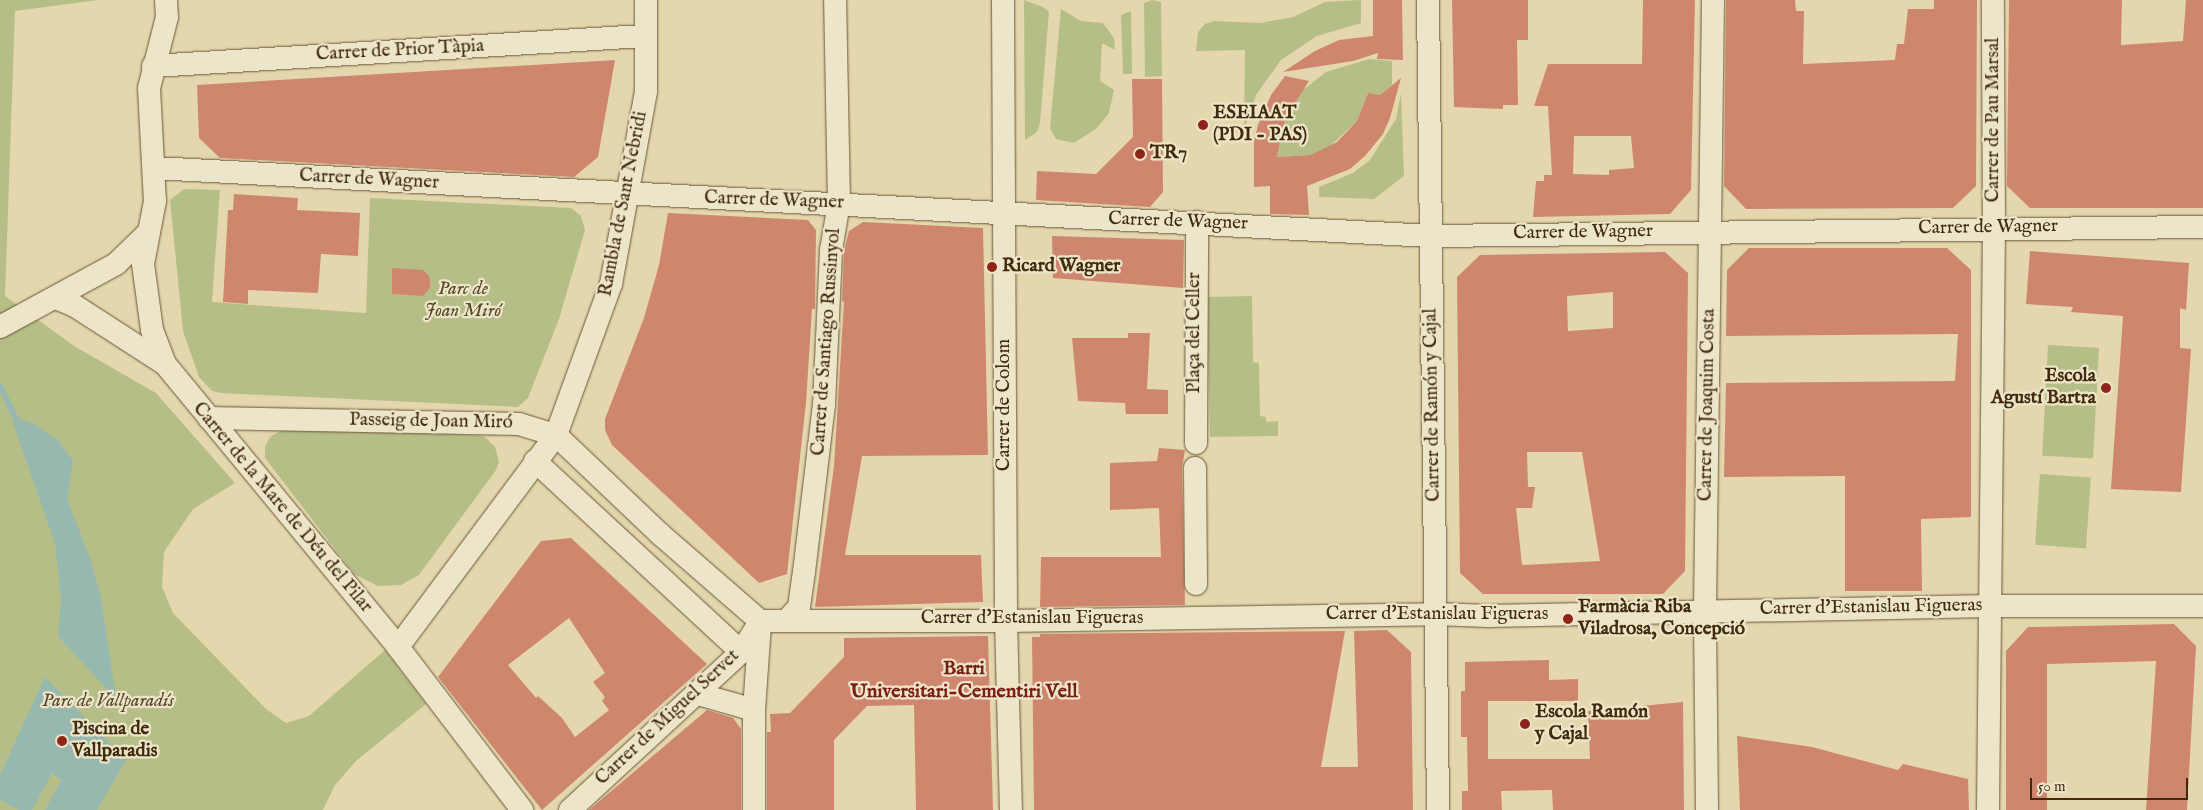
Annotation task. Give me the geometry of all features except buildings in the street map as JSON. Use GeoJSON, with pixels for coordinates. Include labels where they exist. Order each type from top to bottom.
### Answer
{"type":"FeatureCollection","features":[{"type":"Feature","properties":{"kind":"street","name":"Carrer de la Mare de Déu del Pilar"},"geometry":{"type":"LineString","coordinates":[[166,0],[167,17],[153,66],[149,88],[154,201],[143,264],[148,307],[165,364],[398,647],[522,810]]}},
{"type":"Feature","properties":{"kind":"street","name":"Rambla de Sant Nebridi"},"geometry":{"type":"LineString","coordinates":[[398,647],[556,434],[611,284],[646,91],[646,0]]}},
{"type":"Feature","properties":{"kind":"street","name":"Carrer de Santiago Russinyol"},"geometry":{"type":"LineString","coordinates":[[788,619],[798,607],[806,562],[824,405],[831,250],[839,204],[835,0]]}},
{"type":"Feature","properties":{"kind":"street","name":"Carrer de Colom"},"geometry":{"type":"LineString","coordinates":[[1003,0],[1006,621],[1011,810]]}},
{"type":"Feature","properties":{"kind":"street","name":"Carrer de Ramón y Cajal"},"geometry":{"type":"LineString","coordinates":[[1428,0],[1438,810]]}},
{"type":"Feature","properties":{"kind":"street","name":"Carrer de Joaquim Costa"},"geometry":{"type":"LineString","coordinates":[[1707,810],[1705,611],[1713,0]]}},
{"type":"Feature","properties":{"kind":"street","name":"Carrer de Pau Marsal"},"geometry":{"type":"LineString","coordinates":[[1988,810],[1994,229],[1993,0]]}},
{"type":"Feature","properties":{"kind":"street","name":"Carrer de Prior Tàpia"},"geometry":{"type":"LineString","coordinates":[[153,66],[646,36]]}},
{"type":"Feature","properties":{"kind":"street","name":"Carrer de Wagner"},"geometry":{"type":"LineString","coordinates":[[154,168],[628,192],[1005,214],[1197,222],[1431,236],[2203,227]]}},
{"type":"Feature","properties":{"kind":"street","name":"Plaça del Celler"},"geometry":{"type":"LineString","coordinates":[[1196,443],[1197,222]]}},
{"type":"Feature","properties":{"kind":"street"},"geometry":{"type":"LineString","coordinates":[[0,327],[116,264],[148,233]]}},
{"type":"Feature","properties":{"kind":"street"},"geometry":{"type":"LineString","coordinates":[[56,298],[75,306],[165,364]]}},
{"type":"Feature","properties":{"kind":"street","name":"Passeig de Joan Miró"},"geometry":{"type":"LineString","coordinates":[[209,418],[519,424],[556,434],[660,534],[760,621]]}},
{"type":"Feature","properties":{"kind":"street"},"geometry":{"type":"LineString","coordinates":[[535,461],[741,652]]}},
{"type":"Feature","properties":{"kind":"street"},"geometry":{"type":"LineString","coordinates":[[1195,468],[1195,600]]}},
{"type":"Feature","properties":{"kind":"street","name":"Carrer d'Estanislau Figueras"},"geometry":{"type":"LineString","coordinates":[[760,621],[788,619],[1006,621],[1195,600],[1488,616],[1990,606],[2203,606]]}},
{"type":"Feature","properties":{"kind":"street"},"geometry":{"type":"LineString","coordinates":[[754,810],[754,710],[760,621]]}},
{"type":"Feature","properties":{"kind":"street","name":"Carrer de Miguel Servet"},"geometry":{"type":"LineString","coordinates":[[570,810],[698,694],[741,652],[760,621]]}},
{"type":"Feature","properties":{"kind":"street"},"geometry":{"type":"LineString","coordinates":[[698,694],[754,710]]}},
{"type":"Feature","properties":{"kind":"green space","name":"Parc de Vallparadís"},"geometry":{"type":"Polygon","coordinates":[[[0,0],[99,0],[15,11],[5,296],[74,346],[156,393],[235,483],[193,509],[164,552],[162,587],[173,613],[266,709],[286,723],[309,716],[385,650],[426,704],[356,761],[335,785],[323,810],[0,810],[0,0]]]}},
{"type":"Feature","properties":{"kind":"green space"},"geometry":{"type":"Polygon","coordinates":[[[1024,0],[1043,7],[1049,12],[1040,123],[1037,132],[1025,140],[1024,0]]]}},
{"type":"Feature","properties":{"kind":"green space"},"geometry":{"type":"Polygon","coordinates":[[[1152,0],[1161,2],[1162,76],[1145,77],[1144,3],[1152,0]]]}},
{"type":"Feature","properties":{"kind":"green space"},"geometry":{"type":"Polygon","coordinates":[[[1361,0],[1361,23],[1317,36],[1281,60],[1256,95],[1244,130],[1245,50],[1196,51],[1198,32],[1205,24],[1214,21],[1260,23],[1293,17],[1325,2],[1361,0]]]}},
{"type":"Feature","properties":{"kind":"green space"},"geometry":{"type":"Polygon","coordinates":[[[1061,9],[1081,21],[1103,23],[1114,38],[1115,50],[1102,43],[1100,81],[1114,90],[1109,113],[1097,128],[1074,143],[1056,139],[1050,128],[1061,9]]]}},
{"type":"Feature","properties":{"kind":"green space"},"geometry":{"type":"Polygon","coordinates":[[[1131,11],[1132,74],[1123,74],[1121,15],[1131,11]]]}},
{"type":"Feature","properties":{"kind":"green space"},"geometry":{"type":"Polygon","coordinates":[[[1369,59],[1392,61],[1392,85],[1380,95],[1368,93],[1357,121],[1327,149],[1311,155],[1277,157],[1285,119],[1302,91],[1326,72],[1369,59]]]}},
{"type":"Feature","properties":{"kind":"green space"},"geometry":{"type":"Polygon","coordinates":[[[1401,93],[1404,176],[1374,199],[1319,197],[1319,187],[1353,173],[1370,160],[1396,119],[1401,93]]]}},
{"type":"Feature","properties":{"kind":"green space","name":"Parc de Joan Miró"},"geometry":{"type":"Polygon","coordinates":[[[184,189],[220,190],[212,302],[366,313],[370,198],[571,208],[581,216],[585,230],[559,319],[528,398],[518,407],[221,393],[212,391],[199,377],[183,331],[170,200],[184,189]]]}},
{"type":"Feature","properties":{"kind":"green space"},"geometry":{"type":"Polygon","coordinates":[[[1252,296],[1253,362],[1259,363],[1260,416],[1266,417],[1266,422],[1278,421],[1278,436],[1210,437],[1207,297],[1252,296]]]}},
{"type":"Feature","properties":{"kind":"green space"},"geometry":{"type":"Polygon","coordinates":[[[2048,345],[2099,348],[2093,459],[2042,456],[2048,345]]]}},
{"type":"Feature","properties":{"kind":"green space"},"geometry":{"type":"Polygon","coordinates":[[[288,427],[476,435],[485,437],[495,447],[499,462],[496,470],[419,575],[401,585],[378,586],[354,574],[265,458],[265,446],[271,436],[288,427]]]}},
{"type":"Feature","properties":{"kind":"green space"},"geometry":{"type":"Polygon","coordinates":[[[2040,474],[2091,478],[2086,548],[2035,545],[2040,474]]]}},
{"type":"Feature","properties":{"kind":"water"},"geometry":{"type":"Polygon","coordinates":[[[14,417],[34,424],[59,441],[73,461],[67,499],[91,561],[101,597],[116,699],[58,636],[61,600],[55,543],[13,423],[14,417]]]}},
{"type":"Feature","properties":{"kind":"water","name":"Piscina de Vallparadis"},"geometry":{"type":"Polygon","coordinates":[[[45,677],[126,760],[97,810],[45,810],[61,780],[52,773],[32,810],[19,810],[0,800],[0,775],[45,677]]]}},
{"type":"Feature","properties":{"kind":"waterway"},"geometry":{"type":"LineString","coordinates":[[0,386],[18,423]]}},
{"type":"Feature","properties":{"kind":"place","name":"ESEIAAT (PDI - PAS)"},"geometry":{"type":"Point","coordinates":[1203,125]}},
{"type":"Feature","properties":{"kind":"place","name":"TR7"},"geometry":{"type":"Point","coordinates":[1140,154]}},
{"type":"Feature","properties":{"kind":"place","name":"Ricard Wagner"},"geometry":{"type":"Point","coordinates":[992,267]}},
{"type":"Feature","properties":{"kind":"place","name":"Escola Agustí Bartra"},"geometry":{"type":"Point","coordinates":[2106,388]}},
{"type":"Feature","properties":{"kind":"place","name":"Farmàcia Riba Viladrosa, Concepció"},"geometry":{"type":"Point","coordinates":[1568,619]}},
{"type":"Feature","properties":{"kind":"place","name":"Escola Ramón y Cajal"},"geometry":{"type":"Point","coordinates":[1525,724]}},
{"type":"Feature","properties":{"kind":"place","name":"Piscina de Vallparadis"},"geometry":{"type":"Point","coordinates":[62,741]}},
{"type":"Feature","properties":{"kind":"district","name":"Barri Universitari-Cementiri Vell"},"geometry":{"type":"Point","coordinates":[964,680]}}]}
